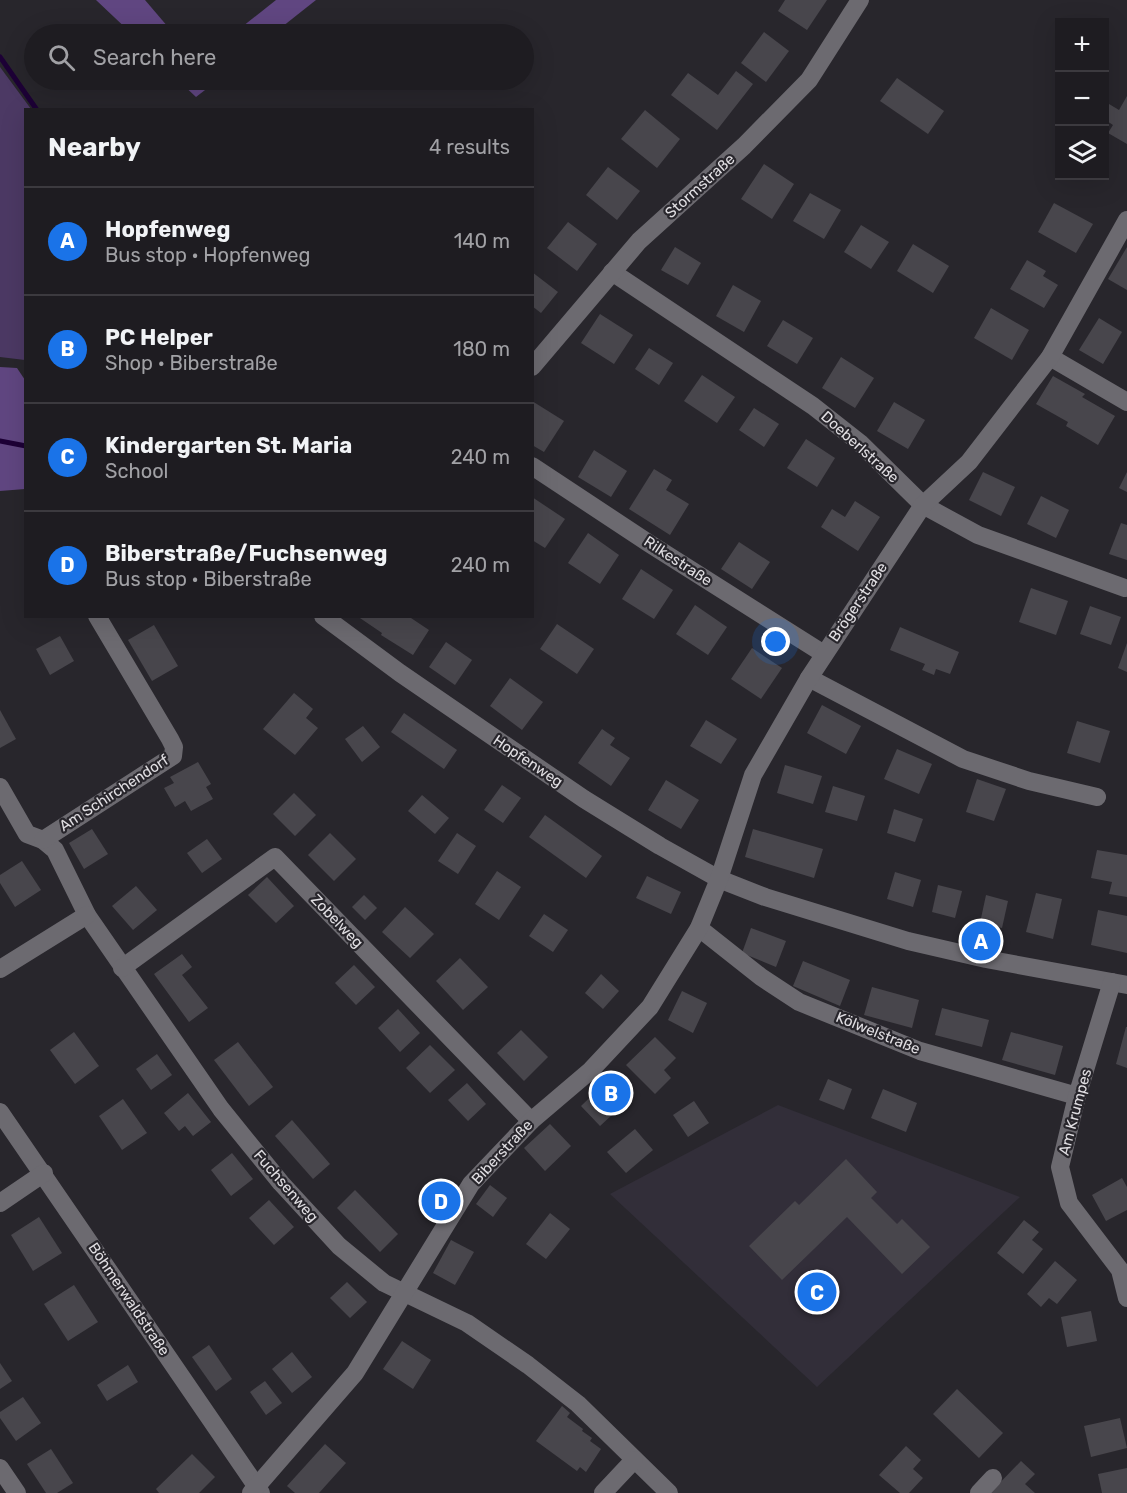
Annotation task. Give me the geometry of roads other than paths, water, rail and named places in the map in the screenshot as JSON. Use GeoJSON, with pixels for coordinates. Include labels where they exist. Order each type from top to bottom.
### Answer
{"type":"FeatureCollection","features":[{"type":"Feature","properties":{"kind":"street","name":"Stormstraße"},"geometry":{"type":"LineString","coordinates":[[534,365],[639,241],[744,147],[809,80],[860,0]]}},
{"type":"Feature","properties":{"kind":"street","name":"Brögerstraße"},"geometry":{"type":"LineString","coordinates":[[718,879],[753,776],[809,678],[923,505],[969,462],[1050,357],[1127,220]]}},
{"type":"Feature","properties":{"kind":"street","name":"Doeberlstraße"},"geometry":{"type":"LineString","coordinates":[[612,272],[813,406],[860,442],[923,505],[978,535],[1125,588]]}},
{"type":"Feature","properties":{"kind":"street"},"geometry":{"type":"LineString","coordinates":[[1050,357],[1127,402]]}},
{"type":"Feature","properties":{"kind":"street","name":"Rilkestraße"},"geometry":{"type":"LineString","coordinates":[[534,467],[824,654]]}},
{"type":"Feature","properties":{"kind":"street","name":"Am Schirchendorf"},"geometry":{"type":"LineString","coordinates":[[43,840],[173,756],[174,747],[170,739],[98,618]]}},
{"type":"Feature","properties":{"kind":"street","name":"Hopfenweg"},"geometry":{"type":"LineString","coordinates":[[328,618],[400,673],[584,800],[718,879],[765,897],[908,941],[986,959],[1120,983]]}},
{"type":"Feature","properties":{"kind":"street"},"geometry":{"type":"LineString","coordinates":[[809,678],[963,759],[1029,782],[1097,797]]}},
{"type":"Feature","properties":{"kind":"street","name":"Fuchsenweg"},"geometry":{"type":"LineString","coordinates":[[0,787],[27,834],[43,840],[55,849],[87,915],[221,1109],[281,1183],[339,1246],[384,1283],[467,1323],[528,1365],[578,1404],[669,1493]]}},
{"type":"Feature","properties":{"kind":"street","name":"Zobelweg"},"geometry":{"type":"LineString","coordinates":[[122,968],[275,857],[531,1120]]}},
{"type":"Feature","properties":{"kind":"street","name":"Biberstraße"},"geometry":{"type":"LineString","coordinates":[[256,1491],[355,1373],[471,1184],[531,1120],[591,1070],[650,1007],[699,928],[718,879]]}},
{"type":"Feature","properties":{"kind":"street"},"geometry":{"type":"LineString","coordinates":[[0,969],[87,915]]}},
{"type":"Feature","properties":{"kind":"street","name":"Kölwelstraße"},"geometry":{"type":"LineString","coordinates":[[699,928],[761,977],[799,1002],[920,1051],[1077,1096]]}},
{"type":"Feature","properties":{"kind":"street","name":"Am Krumpes"},"geometry":{"type":"LineString","coordinates":[[1120,983],[1077,1096],[1060,1167],[1069,1203],[1120,1270],[1127,1298]]}},
{"type":"Feature","properties":{"kind":"street","name":"Böhmerwaldstraße"},"geometry":{"type":"LineString","coordinates":[[0,1112],[44,1173],[256,1491]]}},
{"type":"Feature","properties":{"kind":"street"},"geometry":{"type":"LineString","coordinates":[[0,1203],[44,1173]]}},
{"type":"Feature","properties":{"kind":"street"},"geometry":{"type":"LineString","coordinates":[[603,1493],[634,1460]]}},
{"type":"Feature","properties":{"kind":"street"},"geometry":{"type":"LineString","coordinates":[[0,1468],[17,1493]]}},
{"type":"Feature","properties":{"kind":"street"},"geometry":{"type":"LineString","coordinates":[[979,1493],[993,1478]]}},
{"type":"Feature","properties":{"kind":"waterway"},"geometry":{"type":"LineString","coordinates":[[0,57],[36,108]]}},
{"type":"Feature","properties":{"kind":"waterway"},"geometry":{"type":"LineString","coordinates":[[0,441],[24,446]]}},
{"type":"Feature","properties":{"kind":"place","name":"Hopfenweg"},"geometry":{"type":"Point","coordinates":[981,941]}},
{"type":"Feature","properties":{"kind":"place","name":"PC Helper"},"geometry":{"type":"Point","coordinates":[611,1093]}},
{"type":"Feature","properties":{"kind":"place","name":"Biberstraße/Fuchsenweg"},"geometry":{"type":"Point","coordinates":[441,1201]}},
{"type":"Feature","properties":{"kind":"place","name":"Kindergarten St. Maria"},"geometry":{"type":"Point","coordinates":[817,1292]}}]}
